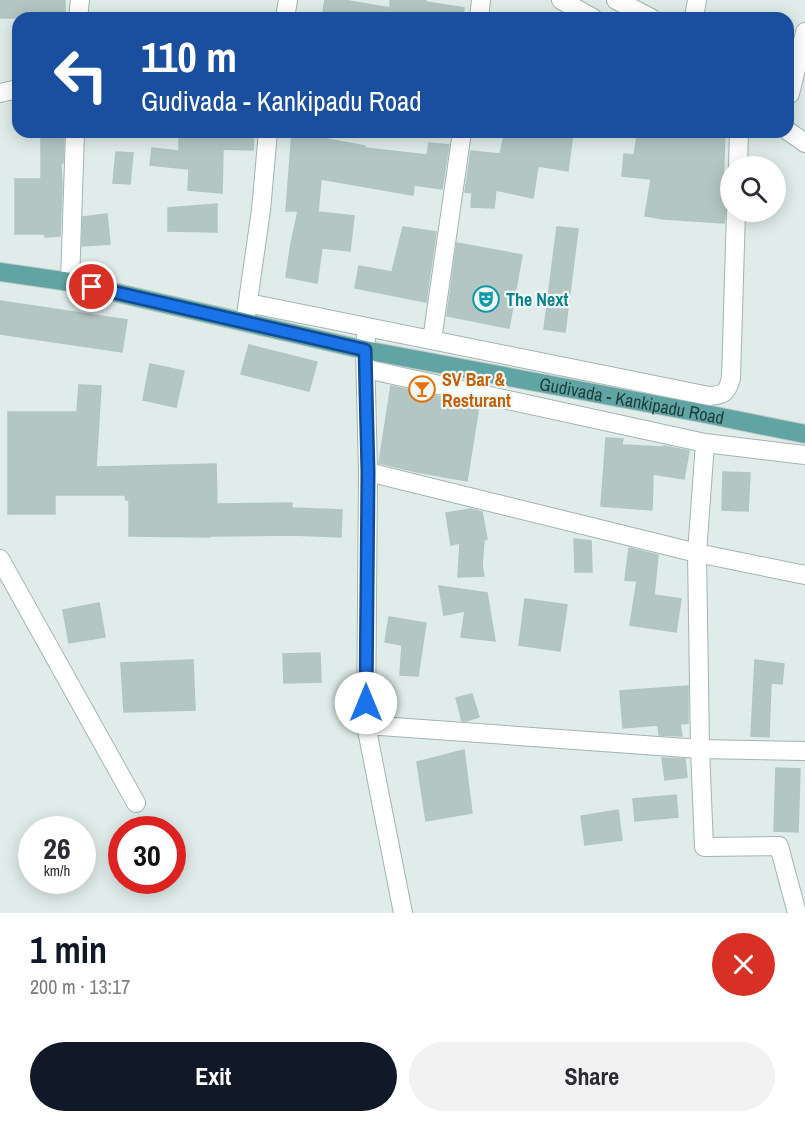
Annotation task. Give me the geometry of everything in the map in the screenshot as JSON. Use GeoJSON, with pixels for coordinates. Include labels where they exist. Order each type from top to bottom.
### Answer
{"type":"FeatureCollection","features":[{"type":"Feature","properties":{"kind":"main road","name":"Gudivada - Kankipadu Road"},"geometry":{"type":"LineString","coordinates":[[0,272],[70,282],[365,350],[805,434]]}},
{"type":"Feature","properties":{"kind":"street"},"geometry":{"type":"LineString","coordinates":[[561,0],[582,12]]}},
{"type":"Feature","properties":{"kind":"street"},"geometry":{"type":"LineString","coordinates":[[616,0],[639,12]]}},
{"type":"Feature","properties":{"kind":"street"},"geometry":{"type":"LineString","coordinates":[[794,97],[805,32]]}},
{"type":"Feature","properties":{"kind":"street"},"geometry":{"type":"LineString","coordinates":[[70,282],[75,138]]}},
{"type":"Feature","properties":{"kind":"street"},"geometry":{"type":"LineString","coordinates":[[245,322],[261,210],[267,138]]}},
{"type":"Feature","properties":{"kind":"street"},"geometry":{"type":"LineString","coordinates":[[432,340],[461,138]]}},
{"type":"Feature","properties":{"kind":"street"},"geometry":{"type":"LineString","coordinates":[[738,156],[739,138]]}},
{"type":"Feature","properties":{"kind":"street"},"geometry":{"type":"LineString","coordinates":[[248,303],[709,396],[721,395],[729,388],[731,378],[736,222]]}},
{"type":"Feature","properties":{"kind":"street"},"geometry":{"type":"LineString","coordinates":[[367,327],[365,350],[368,472],[366,725],[403,913]]}},
{"type":"Feature","properties":{"kind":"street"},"geometry":{"type":"LineString","coordinates":[[366,369],[705,443],[805,455]]}},
{"type":"Feature","properties":{"kind":"street"},"geometry":{"type":"LineString","coordinates":[[705,443],[697,553],[704,847],[779,846],[798,889],[797,913]]}},
{"type":"Feature","properties":{"kind":"street"},"geometry":{"type":"LineString","coordinates":[[368,472],[697,553],[805,575]]}},
{"type":"Feature","properties":{"kind":"street"},"geometry":{"type":"LineString","coordinates":[[0,559],[136,803]]}},
{"type":"Feature","properties":{"kind":"street"},"geometry":{"type":"LineString","coordinates":[[366,725],[700,749],[805,751]]}},
{"type":"Feature","properties":{"kind":"building"},"geometry":{"type":"Polygon","coordinates":[[[0,0],[65,0],[65,12],[12,12],[12,18],[0,18],[0,0]]]}},
{"type":"Feature","properties":{"kind":"building"},"geometry":{"type":"Polygon","coordinates":[[[325,0],[343,0],[390,8],[390,0],[426,0],[426,2],[464,8],[464,12],[323,12],[325,0]]]}},
{"type":"Feature","properties":{"kind":"building"},"geometry":{"type":"Polygon","coordinates":[[[41,138],[64,138],[63,163],[61,163],[60,236],[15,234],[15,179],[41,179],[41,138]]]}},
{"type":"Feature","properties":{"kind":"building"},"geometry":{"type":"Polygon","coordinates":[[[179,138],[254,138],[253,150],[223,149],[222,193],[188,190],[189,169],[150,165],[152,148],[179,151],[179,138]]]}},
{"type":"Feature","properties":{"kind":"building"},"geometry":{"type":"Polygon","coordinates":[[[292,138],[327,138],[365,146],[365,148],[427,155],[429,143],[449,145],[442,189],[414,185],[413,195],[321,179],[318,212],[354,216],[350,251],[322,248],[317,283],[286,277],[298,211],[286,211],[292,138]]]}},
{"type":"Feature","properties":{"kind":"building"},"geometry":{"type":"Polygon","coordinates":[[[504,138],[572,138],[568,171],[538,166],[533,198],[496,190],[494,208],[471,207],[472,193],[465,192],[471,151],[500,154],[504,138]]]}},
{"type":"Feature","properties":{"kind":"building"},"geometry":{"type":"Polygon","coordinates":[[[637,138],[725,138],[724,156],[720,156],[720,222],[724,223],[645,216],[651,179],[622,176],[624,154],[634,155],[637,138]]]}},
{"type":"Feature","properties":{"kind":"building"},"geometry":{"type":"Polygon","coordinates":[[[116,152],[133,153],[130,184],[113,183],[116,152]]]}},
{"type":"Feature","properties":{"kind":"building"},"geometry":{"type":"Polygon","coordinates":[[[217,204],[217,232],[168,231],[168,208],[217,204]]]}},
{"type":"Feature","properties":{"kind":"building"},"geometry":{"type":"Polygon","coordinates":[[[107,214],[110,244],[82,246],[83,217],[107,214]]]}},
{"type":"Feature","properties":{"kind":"building"},"geometry":{"type":"Polygon","coordinates":[[[403,227],[436,232],[426,302],[355,288],[359,266],[392,272],[403,227]]]}},
{"type":"Feature","properties":{"kind":"building"},"geometry":{"type":"Polygon","coordinates":[[[557,227],[578,229],[565,332],[544,329],[557,227]]]}},
{"type":"Feature","properties":{"kind":"building"},"geometry":{"type":"Polygon","coordinates":[[[457,243],[522,255],[509,328],[447,316],[457,243]]]}},
{"type":"Feature","properties":{"kind":"building"},"geometry":{"type":"Polygon","coordinates":[[[0,301],[127,320],[122,352],[0,334],[0,301]]]}},
{"type":"Feature","properties":{"kind":"building"},"geometry":{"type":"Polygon","coordinates":[[[249,345],[317,362],[309,391],[241,374],[249,345]]]}},
{"type":"Feature","properties":{"kind":"building"},"geometry":{"type":"Polygon","coordinates":[[[150,364],[184,371],[176,407],[143,400],[150,364]]]}},
{"type":"Feature","properties":{"kind":"building"},"geometry":{"type":"Polygon","coordinates":[[[79,385],[101,386],[96,467],[216,464],[217,504],[292,503],[292,508],[342,510],[341,537],[129,536],[129,500],[126,500],[125,495],[55,495],[55,514],[8,514],[8,412],[77,412],[79,385]]]}},
{"type":"Feature","properties":{"kind":"building"},"geometry":{"type":"Polygon","coordinates":[[[391,386],[479,405],[467,481],[379,463],[391,386]]]}},
{"type":"Feature","properties":{"kind":"building"},"geometry":{"type":"Polygon","coordinates":[[[606,438],[623,439],[622,445],[664,446],[689,451],[684,479],[653,474],[652,510],[601,506],[606,438]]]}},
{"type":"Feature","properties":{"kind":"building"},"geometry":{"type":"Polygon","coordinates":[[[723,472],[750,473],[748,511],[722,510],[723,472]]]}},
{"type":"Feature","properties":{"kind":"building"},"geometry":{"type":"Polygon","coordinates":[[[471,509],[482,512],[487,539],[484,540],[482,566],[484,576],[458,577],[460,543],[451,545],[446,513],[471,509]]]}},
{"type":"Feature","properties":{"kind":"building"},"geometry":{"type":"Polygon","coordinates":[[[574,539],[591,541],[592,572],[575,572],[574,539]]]}},
{"type":"Feature","properties":{"kind":"building"},"geometry":{"type":"Polygon","coordinates":[[[629,548],[658,555],[654,595],[681,599],[676,632],[630,625],[637,581],[625,580],[629,548]]]}},
{"type":"Feature","properties":{"kind":"building"},"geometry":{"type":"Polygon","coordinates":[[[439,586],[487,593],[495,641],[461,637],[465,611],[444,615],[439,586]]]}},
{"type":"Feature","properties":{"kind":"building"},"geometry":{"type":"Polygon","coordinates":[[[525,599],[567,605],[560,651],[519,645],[525,599]]]}},
{"type":"Feature","properties":{"kind":"building"},"geometry":{"type":"Polygon","coordinates":[[[99,603],[105,637],[69,643],[63,610],[99,603]]]}},
{"type":"Feature","properties":{"kind":"building"},"geometry":{"type":"Polygon","coordinates":[[[389,617],[426,623],[418,676],[400,675],[402,645],[385,642],[389,617]]]}},
{"type":"Feature","properties":{"kind":"building"},"geometry":{"type":"Polygon","coordinates":[[[320,653],[321,682],[284,683],[283,654],[320,653]]]}},
{"type":"Feature","properties":{"kind":"building"},"geometry":{"type":"Polygon","coordinates":[[[193,660],[195,710],[124,712],[121,663],[193,660]]]}},
{"type":"Feature","properties":{"kind":"building"},"geometry":{"type":"Polygon","coordinates":[[[755,660],[784,664],[782,684],[771,683],[769,737],[751,736],[755,660]]]}},
{"type":"Feature","properties":{"kind":"building"},"geometry":{"type":"Polygon","coordinates":[[[688,686],[688,723],[680,724],[682,736],[659,735],[658,725],[623,728],[620,691],[688,686]]]}},
{"type":"Feature","properties":{"kind":"building"},"geometry":{"type":"Polygon","coordinates":[[[472,694],[479,717],[462,721],[456,698],[472,694]]]}},
{"type":"Feature","properties":{"kind":"building"},"geometry":{"type":"Polygon","coordinates":[[[464,750],[472,813],[426,821],[417,762],[464,750]]]}},
{"type":"Feature","properties":{"kind":"building"},"geometry":{"type":"Polygon","coordinates":[[[662,758],[685,759],[687,777],[665,780],[662,758]]]}},
{"type":"Feature","properties":{"kind":"building"},"geometry":{"type":"Polygon","coordinates":[[[776,768],[800,769],[798,832],[774,831],[776,768]]]}},
{"type":"Feature","properties":{"kind":"building"},"geometry":{"type":"Polygon","coordinates":[[[676,795],[678,817],[635,821],[633,799],[676,795]]]}},
{"type":"Feature","properties":{"kind":"building"},"geometry":{"type":"Polygon","coordinates":[[[618,810],[622,840],[585,845],[581,816],[618,810]]]}},
{"type":"Feature","properties":{"kind":"place","name":"The Next"},"geometry":{"type":"Point","coordinates":[486,299]}},
{"type":"Feature","properties":{"kind":"place","name":"SV Bar & Resturant"},"geometry":{"type":"Point","coordinates":[422,389]}},
{"type":"Feature","properties":{"kind":"route"},"geometry":{"type":"LineString","coordinates":[[92,287],[365,350],[368,472],[366,703]]}}]}
